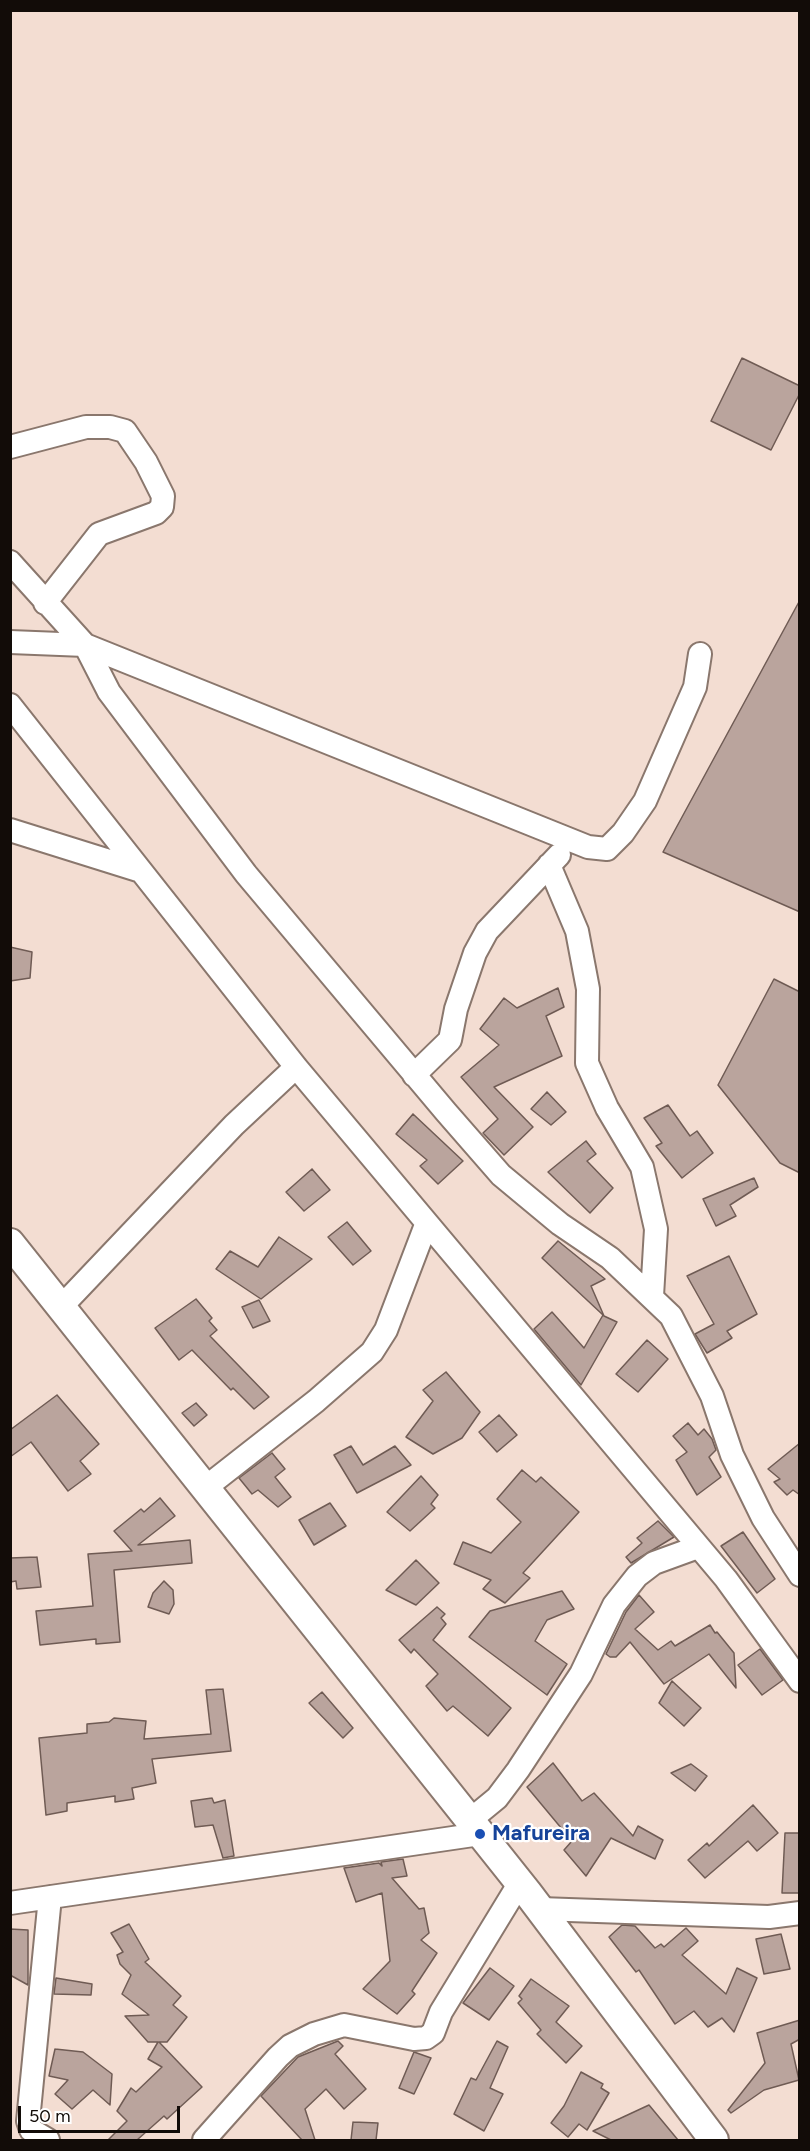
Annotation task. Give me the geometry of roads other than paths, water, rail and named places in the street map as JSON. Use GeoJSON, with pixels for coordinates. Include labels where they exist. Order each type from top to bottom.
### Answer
{"type":"FeatureCollection","features":[{"type":"Feature","properties":{"kind":"main road"},"geometry":{"type":"LineString","coordinates":[[10,1243],[540,1909],[714,2140]]}},
{"type":"Feature","properties":{"kind":"street"},"geometry":{"type":"LineString","coordinates":[[10,447],[86,427],[110,427],[125,430],[146,462],[163,496],[162,507],[156,513],[99,534],[45,603]]}},
{"type":"Feature","properties":{"kind":"street"},"geometry":{"type":"LineString","coordinates":[[11,567],[85,645],[109,692],[246,874],[501,1175],[560,1224],[610,1258],[671,1316],[712,1396],[732,1455],[763,1518],[800,1575]]}},
{"type":"Feature","properties":{"kind":"street"},"geometry":{"type":"LineString","coordinates":[[10,642],[85,645],[588,847],[607,849],[623,833],[645,801],[695,687],[700,654]]}},
{"type":"Feature","properties":{"kind":"street"},"geometry":{"type":"LineString","coordinates":[[10,705],[296,1067],[426,1225],[726,1579],[800,1681]]}},
{"type":"Feature","properties":{"kind":"street"},"geometry":{"type":"LineString","coordinates":[[10,830],[141,871]]}},
{"type":"Feature","properties":{"kind":"street"},"geometry":{"type":"LineString","coordinates":[[414,1075],[450,1040],[456,1009],[475,953],[487,931],[573,841]]}},
{"type":"Feature","properties":{"kind":"street"},"geometry":{"type":"LineString","coordinates":[[549,864],[576,931],[588,989],[587,1063],[607,1108],[642,1167],[656,1229],[652,1296]]}},
{"type":"Feature","properties":{"kind":"street"},"geometry":{"type":"LineString","coordinates":[[61,1307],[234,1125],[296,1067]]}},
{"type":"Feature","properties":{"kind":"street"},"geometry":{"type":"LineString","coordinates":[[205,1488],[316,1401],[372,1352],[386,1330],[426,1225]]}},
{"type":"Feature","properties":{"kind":"street"},"geometry":{"type":"LineString","coordinates":[[10,1903],[474,1827],[518,1770],[581,1674],[614,1605],[637,1576],[654,1563],[698,1547]]}},
{"type":"Feature","properties":{"kind":"street"},"geometry":{"type":"LineString","coordinates":[[204,2140],[278,2057],[290,2046],[314,2034],[344,2025],[414,2039],[426,2038],[433,2033],[441,2012],[519,1884]]}},
{"type":"Feature","properties":{"kind":"street"},"geometry":{"type":"LineString","coordinates":[[48,2140],[31,2130],[28,2121],[50,1897]]}},
{"type":"Feature","properties":{"kind":"street"},"geometry":{"type":"LineString","coordinates":[[540,1909],[770,1917],[800,1913]]}},
{"type":"Feature","properties":{"kind":"place","name":"Mafureira"},"geometry":{"type":"Point","coordinates":[480,1834]}}]}
